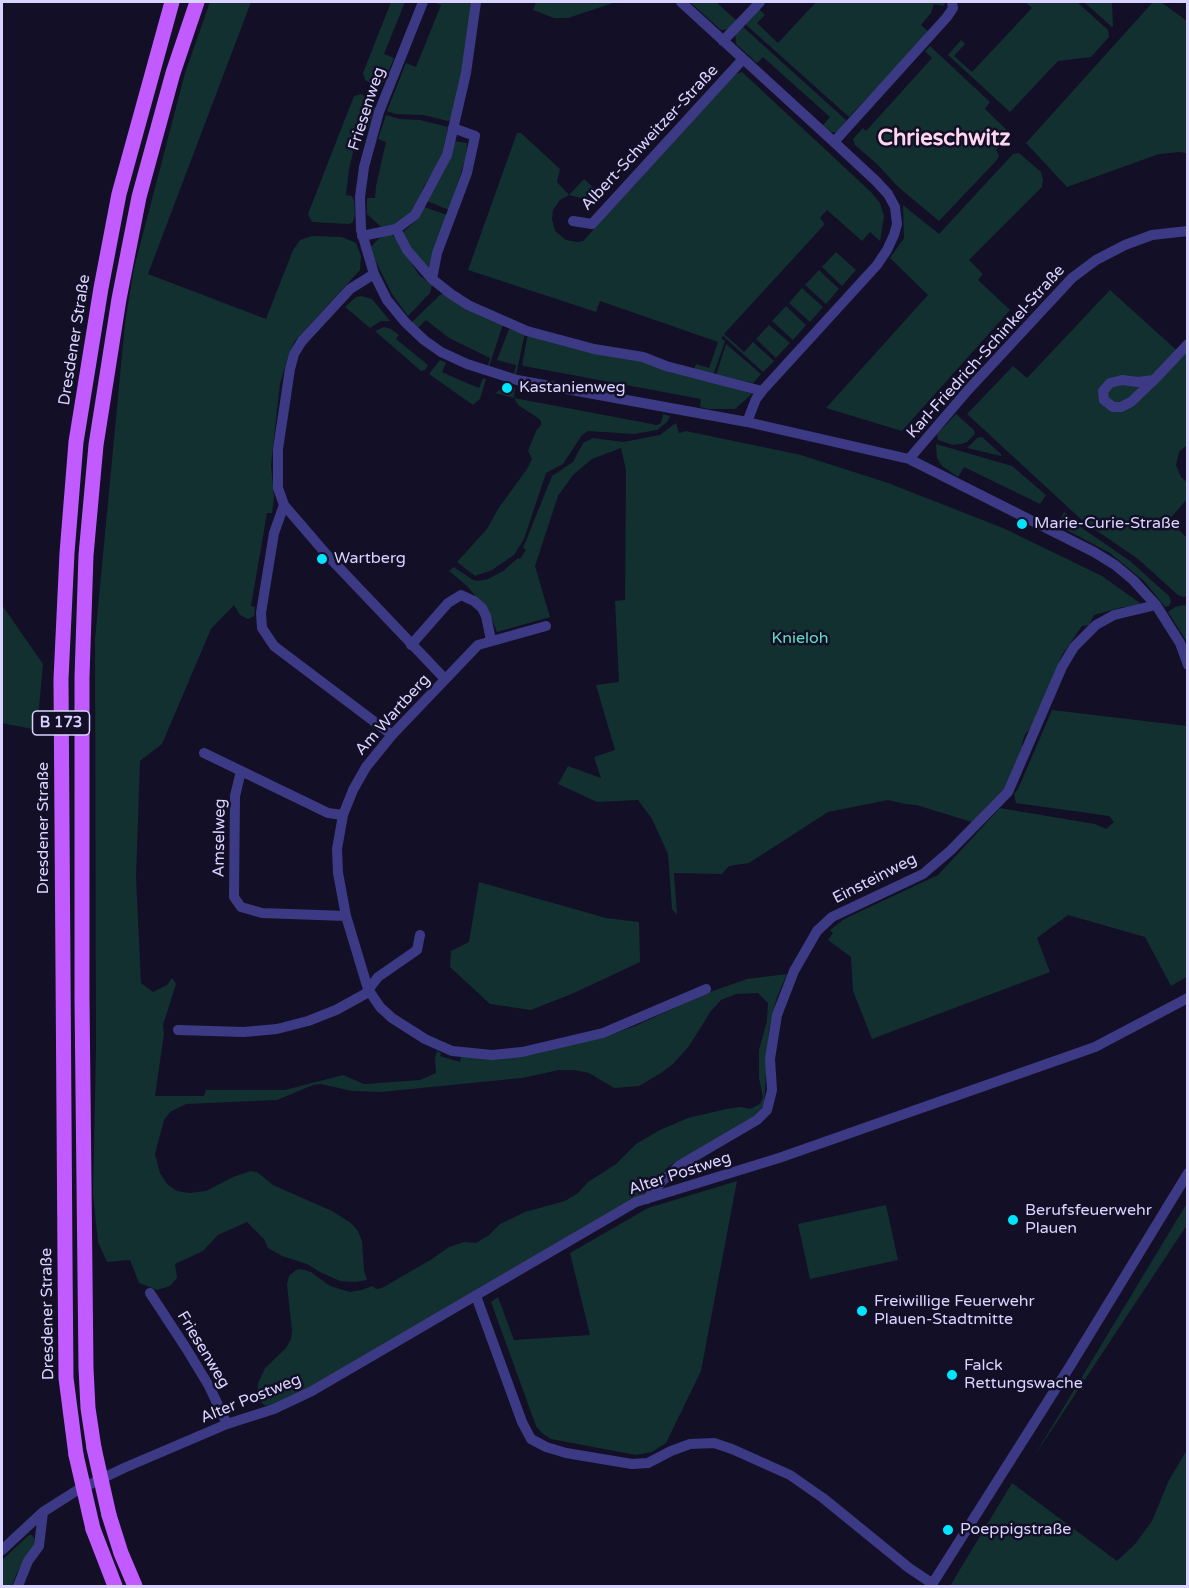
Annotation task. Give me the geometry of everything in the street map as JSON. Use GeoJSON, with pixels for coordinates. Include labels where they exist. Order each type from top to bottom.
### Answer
{"type":"FeatureCollection","features":[{"type":"Feature","properties":{"kind":"main road","name":"Dresdener Straße"},"geometry":{"type":"LineString","coordinates":[[115,1587],[93,1529],[76,1455],[66,1378],[61,678],[67,553],[76,442],[101,288],[119,194],[172,2]]}},
{"type":"Feature","properties":{"kind":"main road","name":"B 173"},"geometry":{"type":"LineString","coordinates":[[135,1587],[109,1515],[94,1448],[88,1408],[82,1010],[81,677],[86,555],[96,445],[118,299],[139,197],[173,73],[197,2]]}},
{"type":"Feature","properties":{"kind":"street","name":"Friesenweg"},"geometry":{"type":"LineString","coordinates":[[362,233],[360,197],[364,167],[379,112],[423,2]]}},
{"type":"Feature","properties":{"kind":"street"},"geometry":{"type":"LineString","coordinates":[[476,2],[466,74],[447,155],[415,214],[396,229],[362,233],[374,274],[387,300],[405,322],[439,350],[467,364],[517,380],[747,422],[909,459],[1094,552],[1115,566],[1133,580],[1156,605],[1184,649],[1188,665]]}},
{"type":"Feature","properties":{"kind":"street"},"geometry":{"type":"LineString","coordinates":[[681,2],[876,181],[888,194],[895,207],[897,224],[894,235],[877,266],[762,391],[756,399],[747,422]]}},
{"type":"Feature","properties":{"kind":"street"},"geometry":{"type":"LineString","coordinates":[[723,41],[760,2]]}},
{"type":"Feature","properties":{"kind":"street"},"geometry":{"type":"LineString","coordinates":[[834,142],[947,17],[953,8],[952,2]]}},
{"type":"Feature","properties":{"kind":"street","name":"Albert-Schweitzer-Straße"},"geometry":{"type":"LineString","coordinates":[[573,221],[592,224],[743,59]]}},
{"type":"Feature","properties":{"kind":"street"},"geometry":{"type":"LineString","coordinates":[[432,279],[437,253],[467,173],[475,136],[453,128]]}},
{"type":"Feature","properties":{"kind":"street"},"geometry":{"type":"LineString","coordinates":[[396,229],[407,250],[432,279],[468,305],[527,331],[594,349],[643,357],[666,366],[762,391]]}},
{"type":"Feature","properties":{"kind":"street","name":"Karl-Friedrich-Schinkel-Straße"},"geometry":{"type":"LineString","coordinates":[[909,459],[968,390],[1072,278],[1096,260],[1152,234],[1188,231]]}},
{"type":"Feature","properties":{"kind":"street"},"geometry":{"type":"LineString","coordinates":[[374,274],[350,289],[302,341],[294,354],[278,449],[278,488],[284,505],[327,555],[445,680]]}},
{"type":"Feature","properties":{"kind":"street"},"geometry":{"type":"LineString","coordinates":[[1154,380],[1188,344]]}},
{"type":"Feature","properties":{"kind":"street"},"geometry":{"type":"LineString","coordinates":[[284,505],[274,532],[261,613],[262,628],[274,646],[392,735]]}},
{"type":"Feature","properties":{"kind":"street"},"geometry":{"type":"LineString","coordinates":[[411,645],[448,603],[460,595],[474,601],[482,608],[491,640]]}},
{"type":"Feature","properties":{"kind":"street","name":"Einsteinweg"},"geometry":{"type":"LineString","coordinates":[[647,1199],[680,1165],[758,1120],[767,1110],[772,1090],[770,1059],[777,1015],[794,971],[817,931],[832,918],[923,874],[950,851],[1008,792],[1062,666],[1074,647],[1096,625],[1114,615],[1156,605]]}},
{"type":"Feature","properties":{"kind":"street","name":"Am Wartberg"},"geometry":{"type":"LineString","coordinates":[[546,626],[478,645],[392,735],[366,768],[353,790],[344,815],[337,849],[338,873],[346,916],[368,989],[380,1007],[392,1018],[425,1039],[452,1052],[492,1055],[522,1052],[603,1033],[706,988]]}},
{"type":"Feature","properties":{"kind":"street"},"geometry":{"type":"LineString","coordinates":[[204,753],[328,813],[344,815]]}},
{"type":"Feature","properties":{"kind":"street","name":"Amselweg"},"geometry":{"type":"LineString","coordinates":[[242,771],[235,796],[234,897],[241,907],[262,913],[346,916]]}},
{"type":"Feature","properties":{"kind":"street"},"geometry":{"type":"LineString","coordinates":[[178,1030],[244,1032],[277,1029],[308,1021],[357,999],[378,977],[417,950],[420,935]]}},
{"type":"Feature","properties":{"kind":"street","name":"Alter Postweg"},"geometry":{"type":"LineString","coordinates":[[43,1512],[76,1491],[108,1475],[227,1424],[274,1409],[312,1391],[636,1202],[779,1158],[1095,1047],[1188,998]]}},
{"type":"Feature","properties":{"kind":"street"},"geometry":{"type":"LineString","coordinates":[[476,1296],[522,1422],[531,1439],[546,1447],[566,1453],[632,1464],[648,1463],[690,1444],[714,1443],[732,1449],[790,1475],[823,1498],[932,1586],[1188,1173]]}},
{"type":"Feature","properties":{"kind":"street","name":"Friesenweg"},"geometry":{"type":"LineString","coordinates":[[150,1293],[203,1377],[227,1424]]}},
{"type":"Feature","properties":{"kind":"street"},"geometry":{"type":"LineString","coordinates":[[2,1550],[43,1512]]}},
{"type":"Feature","properties":{"kind":"street"},"geometry":{"type":"LineString","coordinates":[[18,1587],[28,1561],[39,1546],[43,1512]]}},
{"type":"Feature","properties":{"kind":"green space"},"geometry":{"type":"Polygon","coordinates":[[[210,2],[251,2],[148,274],[266,319],[293,250],[300,240],[312,236],[342,237],[356,243],[361,256],[360,270],[294,342],[288,357],[280,384],[271,465],[274,497],[272,513],[267,513],[251,606],[255,607],[254,616],[248,619],[240,615],[234,605],[211,629],[162,744],[140,761],[136,877],[141,983],[153,992],[167,985],[172,978],[176,984],[163,1025],[164,1034],[155,1096],[204,1096],[206,1090],[285,1090],[343,1075],[364,1084],[420,1080],[436,1073],[437,1051],[441,1053],[440,1056],[460,1062],[461,1057],[610,1035],[707,993],[747,979],[787,974],[777,997],[769,1029],[764,1105],[751,1119],[669,1166],[642,1196],[338,1373],[271,1406],[264,1405],[260,1401],[257,1394],[258,1383],[265,1368],[286,1348],[291,1339],[287,1284],[289,1276],[296,1270],[311,1272],[330,1286],[350,1292],[373,1286],[376,1289],[382,1288],[449,1247],[464,1242],[476,1243],[500,1224],[525,1212],[565,1201],[578,1193],[588,1182],[616,1164],[636,1144],[660,1130],[688,1118],[726,1109],[741,1107],[750,1109],[760,1104],[763,1097],[759,1078],[759,1050],[767,1021],[768,1003],[758,993],[736,994],[721,1000],[711,1011],[689,1046],[673,1064],[639,1086],[614,1088],[589,1073],[559,1070],[522,1078],[381,1092],[352,1091],[321,1084],[277,1100],[186,1104],[170,1112],[164,1120],[155,1154],[160,1173],[167,1184],[177,1191],[190,1193],[206,1191],[233,1177],[250,1171],[257,1172],[273,1185],[332,1211],[351,1223],[358,1231],[362,1241],[367,1280],[340,1281],[307,1264],[282,1256],[268,1248],[264,1239],[247,1222],[218,1235],[203,1251],[175,1264],[177,1278],[170,1286],[157,1290],[139,1283],[130,1260],[107,1262],[98,1242],[93,1195],[96,1048],[95,639],[125,323],[134,268],[185,73],[210,2]]]}},
{"type":"Feature","properties":{"kind":"green space"},"geometry":{"type":"Polygon","coordinates":[[[391,2],[405,2],[384,54],[394,58],[385,81],[375,86],[365,80],[363,73],[391,2]]]}},
{"type":"Feature","properties":{"kind":"green space"},"geometry":{"type":"Polygon","coordinates":[[[433,2],[472,2],[465,56],[451,120],[448,121],[423,115],[395,114],[387,111],[406,63],[416,67],[441,5],[433,2]]]}},
{"type":"Feature","properties":{"kind":"green space"},"geometry":{"type":"Polygon","coordinates":[[[536,2],[616,2],[568,18],[554,18],[533,10],[536,2]]]}},
{"type":"Feature","properties":{"kind":"green space"},"geometry":{"type":"Polygon","coordinates":[[[690,2],[716,2],[737,21],[730,29],[721,30],[690,2]]]}},
{"type":"Feature","properties":{"kind":"green space"},"geometry":{"type":"Polygon","coordinates":[[[816,2],[945,2],[944,6],[934,4],[931,13],[921,25],[929,32],[849,117],[744,23],[758,8],[765,15],[757,23],[778,43],[816,2]]]}},
{"type":"Feature","properties":{"kind":"green space"},"geometry":{"type":"Polygon","coordinates":[[[1025,2],[1077,2],[1108,30],[1109,37],[1091,57],[1058,61],[1010,112],[948,55],[961,40],[965,44],[954,56],[972,72],[1032,8],[1025,2]]]}},
{"type":"Feature","properties":{"kind":"green space"},"geometry":{"type":"Polygon","coordinates":[[[1084,2],[1112,2],[1113,26],[1112,27],[1084,2]]]}},
{"type":"Feature","properties":{"kind":"green space"},"geometry":{"type":"Polygon","coordinates":[[[1153,2],[1161,2],[1187,21],[1187,153],[1159,154],[1067,187],[1026,143],[1153,2]]]}},
{"type":"Feature","properties":{"kind":"green space"},"geometry":{"type":"Polygon","coordinates":[[[742,26],[846,120],[837,133],[831,132],[823,125],[830,117],[763,57],[757,63],[736,44],[735,33],[742,26]]]}},
{"type":"Feature","properties":{"kind":"green space"},"geometry":{"type":"Polygon","coordinates":[[[930,46],[990,102],[985,109],[1011,134],[996,150],[999,155],[997,160],[939,221],[897,186],[855,145],[853,139],[863,128],[866,131],[932,58],[925,51],[930,46]]]}},
{"type":"Feature","properties":{"kind":"green space"},"geometry":{"type":"Polygon","coordinates":[[[742,72],[871,192],[880,203],[884,216],[880,241],[870,232],[862,241],[827,210],[820,218],[825,224],[724,334],[744,352],[753,342],[774,361],[763,372],[723,336],[721,338],[725,341],[712,375],[694,370],[696,364],[709,368],[718,342],[600,301],[596,312],[468,270],[517,133],[521,133],[560,169],[557,182],[569,195],[560,200],[553,210],[552,219],[555,231],[566,240],[583,241],[736,74],[742,72]]]}},
{"type":"Feature","properties":{"kind":"green space"},"geometry":{"type":"Polygon","coordinates":[[[361,94],[373,101],[375,107],[368,129],[359,127],[349,169],[346,195],[352,196],[354,200],[353,222],[349,224],[312,222],[308,214],[354,96],[361,94]]]}},
{"type":"Feature","properties":{"kind":"green space"},"geometry":{"type":"Polygon","coordinates":[[[386,115],[448,127],[441,159],[424,186],[414,211],[397,225],[381,227],[367,214],[367,198],[375,198],[386,142],[378,139],[386,115]]]}},
{"type":"Feature","properties":{"kind":"green space"},"geometry":{"type":"Polygon","coordinates":[[[453,141],[467,143],[466,157],[449,210],[427,201],[453,141]]]}},
{"type":"Feature","properties":{"kind":"green space"},"geometry":{"type":"Polygon","coordinates":[[[1019,153],[1041,172],[1042,187],[969,260],[983,274],[978,280],[1010,310],[902,431],[826,408],[928,295],[890,258],[904,238],[903,205],[939,234],[1013,154],[1019,153]]]}},
{"type":"Feature","properties":{"kind":"green space"},"geometry":{"type":"Polygon","coordinates":[[[584,179],[597,191],[591,198],[585,199],[569,195],[584,179]]]}},
{"type":"Feature","properties":{"kind":"green space"},"geometry":{"type":"Polygon","coordinates":[[[424,207],[447,215],[430,270],[427,270],[403,237],[403,232],[417,220],[424,207]]]}},
{"type":"Feature","properties":{"kind":"green space"},"geometry":{"type":"Polygon","coordinates":[[[391,234],[419,275],[432,285],[430,293],[408,316],[392,294],[373,256],[371,247],[382,235],[391,234]]]}},
{"type":"Feature","properties":{"kind":"green space"},"geometry":{"type":"Polygon","coordinates":[[[836,252],[856,270],[842,286],[822,267],[836,252]]]}},
{"type":"Feature","properties":{"kind":"green space"},"geometry":{"type":"Polygon","coordinates":[[[819,270],[839,289],[826,304],[805,285],[819,270]]]}},
{"type":"Feature","properties":{"kind":"green space"},"geometry":{"type":"Polygon","coordinates":[[[802,288],[823,307],[810,322],[789,303],[802,288]]]}},
{"type":"Feature","properties":{"kind":"green space"},"geometry":{"type":"Polygon","coordinates":[[[1110,290],[1183,356],[1187,352],[1187,445],[1179,452],[1176,465],[1181,477],[1187,482],[1187,499],[1169,520],[1187,538],[1187,596],[1184,597],[1178,595],[1138,559],[1084,522],[967,414],[1013,366],[1027,378],[1110,290]]]}},
{"type":"Feature","properties":{"kind":"green space"},"geometry":{"type":"Polygon","coordinates":[[[441,294],[446,294],[503,324],[489,367],[490,358],[449,338],[426,320],[418,328],[412,322],[441,294]]]}},
{"type":"Feature","properties":{"kind":"green space"},"geometry":{"type":"Polygon","coordinates":[[[356,297],[372,299],[390,321],[381,321],[370,328],[345,307],[356,297]]]}},
{"type":"Feature","properties":{"kind":"green space"},"geometry":{"type":"Polygon","coordinates":[[[786,306],[806,325],[793,340],[772,321],[786,306]]]}},
{"type":"Feature","properties":{"kind":"green space"},"geometry":{"type":"Polygon","coordinates":[[[769,325],[790,343],[776,358],[756,339],[769,325]]]}},
{"type":"Feature","properties":{"kind":"green space"},"geometry":{"type":"Polygon","coordinates":[[[384,327],[399,335],[396,339],[428,365],[425,370],[421,371],[375,331],[384,327]]]}},
{"type":"Feature","properties":{"kind":"green space"},"geometry":{"type":"Polygon","coordinates":[[[509,329],[525,333],[516,375],[514,374],[516,365],[497,360],[509,329]]]}},
{"type":"Feature","properties":{"kind":"green space"},"geometry":{"type":"Polygon","coordinates":[[[528,333],[641,359],[752,394],[735,409],[709,409],[700,407],[701,399],[524,366],[522,365],[528,333]]]}},
{"type":"Feature","properties":{"kind":"green space"},"geometry":{"type":"Polygon","coordinates":[[[726,344],[761,374],[753,383],[716,375],[726,344]]]}},
{"type":"Feature","properties":{"kind":"green space"},"geometry":{"type":"Polygon","coordinates":[[[440,360],[446,363],[442,372],[462,381],[479,388],[483,378],[486,379],[480,399],[473,405],[429,374],[440,360]]]}},
{"type":"Feature","properties":{"kind":"green space"},"geometry":{"type":"Polygon","coordinates":[[[506,386],[515,388],[514,398],[495,393],[506,386]]]}},
{"type":"Feature","properties":{"kind":"green space"},"geometry":{"type":"Polygon","coordinates":[[[514,398],[657,425],[661,423],[663,414],[670,416],[667,422],[657,430],[634,434],[588,431],[582,435],[563,464],[546,473],[524,539],[514,555],[492,570],[475,576],[457,562],[487,529],[498,509],[527,469],[532,459],[528,451],[541,425],[538,418],[518,405],[514,398]]]}},
{"type":"Feature","properties":{"kind":"green space"},"geometry":{"type":"Polygon","coordinates":[[[956,414],[974,430],[975,434],[967,442],[961,444],[953,445],[938,440],[937,434],[956,414]]]}},
{"type":"Feature","properties":{"kind":"green space","name":"Knieloh"},"geometry":{"type":"Polygon","coordinates":[[[676,423],[679,433],[686,431],[801,455],[888,483],[1003,528],[1102,576],[1140,603],[1136,607],[1123,607],[1094,615],[1089,625],[1082,626],[1062,655],[1031,728],[1025,734],[1023,748],[1008,785],[972,822],[916,805],[888,800],[828,812],[749,863],[729,866],[722,874],[674,873],[677,915],[672,909],[668,854],[652,819],[638,800],[597,802],[558,784],[568,766],[601,778],[594,757],[615,750],[596,685],[619,682],[615,601],[625,600],[626,470],[621,448],[592,459],[573,475],[558,496],[535,566],[550,617],[497,632],[489,612],[467,586],[449,571],[454,567],[478,581],[488,579],[503,571],[518,558],[520,559],[526,550],[523,548],[552,476],[573,462],[583,443],[593,438],[623,442],[660,435],[676,423]]]}},
{"type":"Feature","properties":{"kind":"green space"},"geometry":{"type":"Polygon","coordinates":[[[982,437],[1001,456],[967,448],[977,438],[982,437]]]}},
{"type":"Feature","properties":{"kind":"green space"},"geometry":{"type":"Polygon","coordinates":[[[936,444],[1012,466],[1046,495],[1040,504],[964,467],[958,477],[942,466],[937,458],[936,444]]]}},
{"type":"Feature","properties":{"kind":"green space"},"geometry":{"type":"Polygon","coordinates":[[[1064,512],[1082,528],[1130,561],[1169,596],[1171,601],[1169,606],[1165,607],[1145,582],[1110,553],[1057,525],[1064,512]]]}},
{"type":"Feature","properties":{"kind":"green space"},"geometry":{"type":"Polygon","coordinates":[[[2,605],[43,664],[37,730],[2,723],[2,605]]]}},
{"type":"Feature","properties":{"kind":"green space"},"geometry":{"type":"Polygon","coordinates":[[[1184,605],[1187,607],[1187,642],[1168,612],[1184,605]]]}},
{"type":"Feature","properties":{"kind":"green space"},"geometry":{"type":"Polygon","coordinates":[[[1052,710],[1187,726],[1187,977],[1171,986],[1145,937],[1068,915],[1037,938],[1050,972],[872,1039],[853,991],[851,957],[828,940],[833,933],[830,930],[844,919],[938,875],[1000,808],[1095,824],[1106,829],[1114,822],[1109,816],[1016,803],[1014,794],[1052,710]]]}},
{"type":"Feature","properties":{"kind":"green space"},"geometry":{"type":"Polygon","coordinates":[[[479,882],[606,918],[639,922],[640,962],[531,1010],[490,1004],[450,967],[451,951],[469,942],[479,882]]]}},
{"type":"Feature","properties":{"kind":"green space"},"geometry":{"type":"Polygon","coordinates":[[[737,1181],[701,1371],[666,1443],[652,1452],[636,1455],[551,1439],[542,1433],[536,1426],[491,1302],[498,1297],[514,1340],[590,1335],[570,1253],[648,1208],[737,1181]]]}},
{"type":"Feature","properties":{"kind":"green space"},"geometry":{"type":"Polygon","coordinates":[[[1187,1203],[1187,1225],[1033,1458],[1187,1203]]]}},
{"type":"Feature","properties":{"kind":"green space"},"geometry":{"type":"Polygon","coordinates":[[[886,1205],[898,1260],[810,1279],[798,1224],[886,1205]]]}},
{"type":"Feature","properties":{"kind":"green space"},"geometry":{"type":"Polygon","coordinates":[[[1187,1450],[1187,1586],[950,1586],[1012,1483],[1117,1561],[1135,1544],[1152,1521],[1169,1480],[1187,1450]]]}},
{"type":"Feature","properties":{"kind":"green space"},"geometry":{"type":"Polygon","coordinates":[[[29,1535],[34,1538],[35,1544],[17,1573],[12,1586],[2,1586],[2,1560],[29,1535]]]}},
{"type":"Feature","properties":{"kind":"place","name":"Kastanienweg"},"geometry":{"type":"Point","coordinates":[507,388]}},
{"type":"Feature","properties":{"kind":"place","name":"Marie-Curie-Straße"},"geometry":{"type":"Point","coordinates":[1022,524]}},
{"type":"Feature","properties":{"kind":"place","name":"Wartberg"},"geometry":{"type":"Point","coordinates":[322,559]}},
{"type":"Feature","properties":{"kind":"place","name":"Berufsfeuerwehr Plauen"},"geometry":{"type":"Point","coordinates":[1013,1220]}},
{"type":"Feature","properties":{"kind":"place","name":"Freiwillige Feuerwehr Plauen-Stadtmitte"},"geometry":{"type":"Point","coordinates":[862,1311]}},
{"type":"Feature","properties":{"kind":"place","name":"Falck Rettungswache"},"geometry":{"type":"Point","coordinates":[952,1375]}},
{"type":"Feature","properties":{"kind":"place","name":"Poeppigstraße"},"geometry":{"type":"Point","coordinates":[948,1530]}},
{"type":"Feature","properties":{"kind":"district","name":"Chrieschwitz"},"geometry":{"type":"Point","coordinates":[944,139]}}]}
